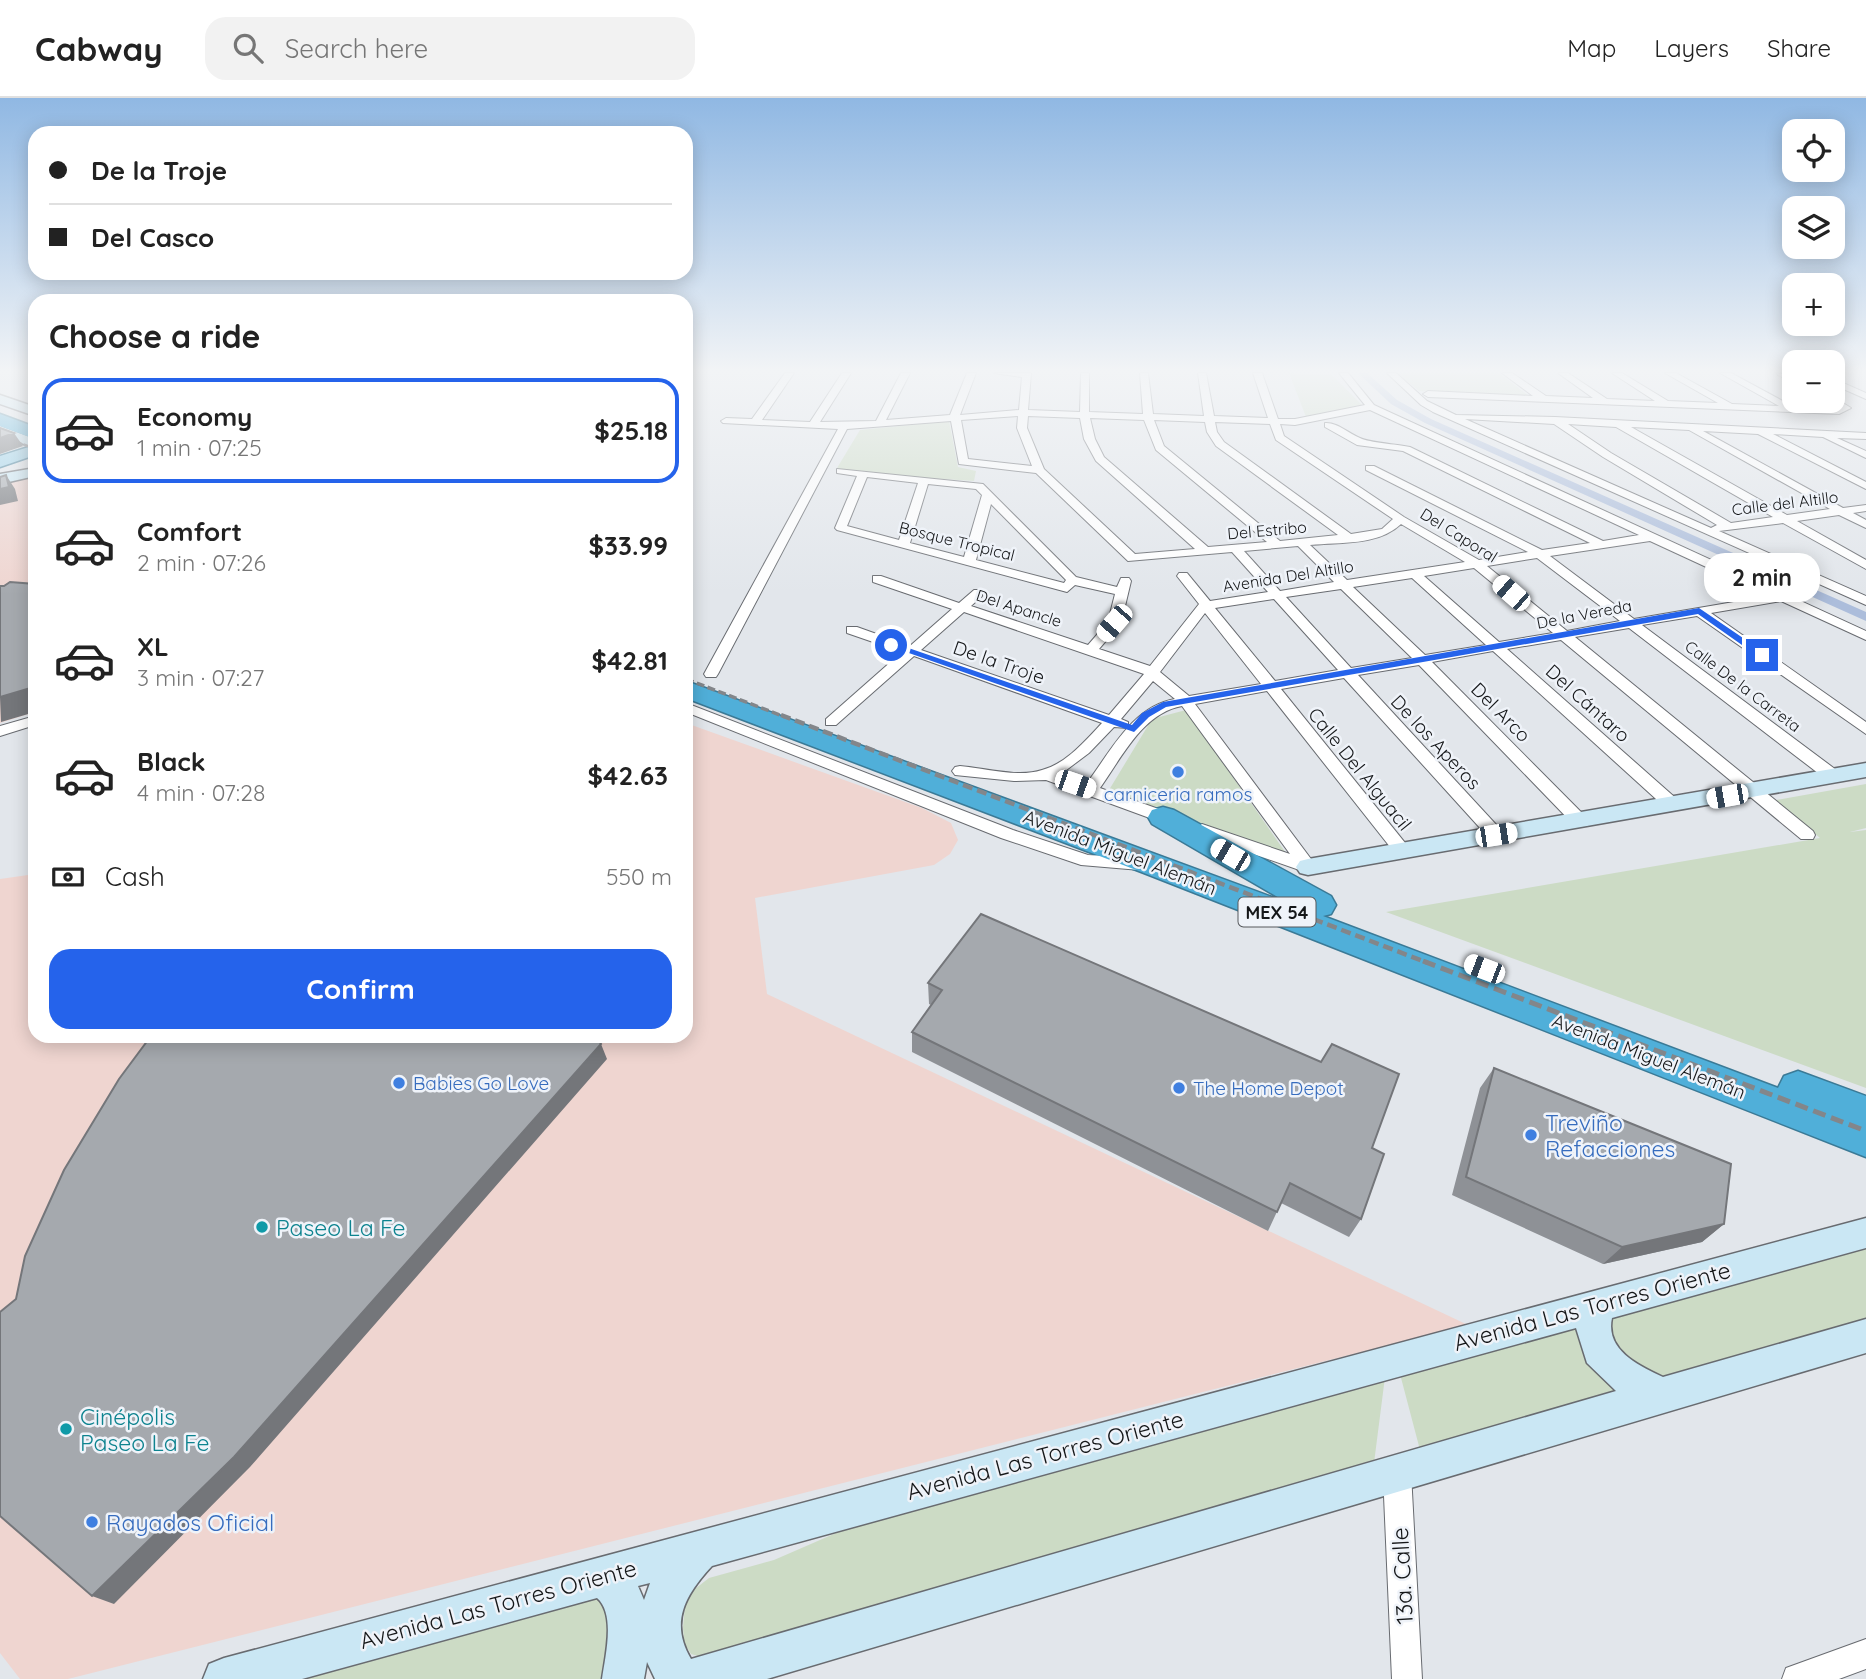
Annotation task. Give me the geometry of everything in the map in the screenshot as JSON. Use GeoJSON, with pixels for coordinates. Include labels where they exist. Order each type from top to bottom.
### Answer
{"type":"FeatureCollection","features":[{"type":"Feature","properties":{"kind":"highway","name":"Avenida Miguel Alemán"},"geometry":{"type":"LineString","coordinates":[[694,677],[831,722],[1319,905],[1854,1126]]}},
{"type":"Feature","properties":{"kind":"highway","name":"Avenida Miguel Alemán"},"geometry":{"type":"LineString","coordinates":[[694,677],[872,758],[1854,1126]]}},
{"type":"Feature","properties":{"kind":"highway"},"geometry":{"type":"LineString","coordinates":[[872,758],[892,788]]}},
{"type":"Feature","properties":{"kind":"highway"},"geometry":{"type":"LineString","coordinates":[[1163,817],[1319,905]]}},
{"type":"Feature","properties":{"kind":"highway"},"geometry":{"type":"LineString","coordinates":[[1854,1126],[1866,1151]]}},
{"type":"Feature","properties":{"kind":"main road"},"geometry":{"type":"LineString","coordinates":[[2,466],[23,447]]}},
{"type":"Feature","properties":{"kind":"main road"},"geometry":{"type":"LineString","coordinates":[[2,466],[28,460]]}},
{"type":"Feature","properties":{"kind":"main road"},"geometry":{"type":"LineString","coordinates":[[2,466],[28,465]]}},
{"type":"Feature","properties":{"kind":"street"},"geometry":{"type":"LineString","coordinates":[[694,677],[832,447]]}},
{"type":"Feature","properties":{"kind":"street"},"geometry":{"type":"LineString","coordinates":[[960,447],[961,457],[966,464],[1039,470]]}},
{"type":"Feature","properties":{"kind":"street"},"geometry":{"type":"LineString","coordinates":[[1028,447],[1039,470],[1132,558],[1114,623],[1091,650]]}},
{"type":"Feature","properties":{"kind":"street"},"geometry":{"type":"LineString","coordinates":[[1093,447],[1100,459],[1206,552]]}},
{"type":"Feature","properties":{"kind":"street"},"geometry":{"type":"LineString","coordinates":[[1161,447],[1169,457],[1278,545]]}},
{"type":"Feature","properties":{"kind":"street"},"geometry":{"type":"LineString","coordinates":[[1224,447],[1349,538]]}},
{"type":"Feature","properties":{"kind":"street","name":"Del Caporal"},"geometry":{"type":"LineString","coordinates":[[1292,447],[1400,519],[1477,564],[1807,835]]}},
{"type":"Feature","properties":{"kind":"street"},"geometry":{"type":"LineString","coordinates":[[1362,447],[1370,468],[1371,486],[1367,496]]}},
{"type":"Feature","properties":{"kind":"street"},"geometry":{"type":"LineString","coordinates":[[1396,447],[1406,449],[1599,543]]}},
{"type":"Feature","properties":{"kind":"street"},"geometry":{"type":"LineString","coordinates":[[1457,447],[1866,636]]}},
{"type":"Feature","properties":{"kind":"street"},"geometry":{"type":"LineString","coordinates":[[1520,447],[1866,601]]}},
{"type":"Feature","properties":{"kind":"street"},"geometry":{"type":"LineString","coordinates":[[1586,447],[1607,456]]}},
{"type":"Feature","properties":{"kind":"street"},"geometry":{"type":"LineString","coordinates":[[1594,447],[1728,526]]}},
{"type":"Feature","properties":{"kind":"street"},"geometry":{"type":"LineString","coordinates":[[1659,447],[1866,565]]}},
{"type":"Feature","properties":{"kind":"street"},"geometry":{"type":"LineString","coordinates":[[1725,447],[1866,525]]}},
{"type":"Feature","properties":{"kind":"street"},"geometry":{"type":"LineString","coordinates":[[1790,447],[1866,486]]}},
{"type":"Feature","properties":{"kind":"street"},"geometry":{"type":"LineString","coordinates":[[1849,447],[1866,455]]}},
{"type":"Feature","properties":{"kind":"street","name":"Calle De la Carreta"},"geometry":{"type":"LineString","coordinates":[[1370,468],[1538,553],[1833,776]]}},
{"type":"Feature","properties":{"kind":"street"},"geometry":{"type":"LineString","coordinates":[[841,471],[972,485],[988,493],[1070,584]]}},
{"type":"Feature","properties":{"kind":"street"},"geometry":{"type":"LineString","coordinates":[[0,479],[28,473]]}},
{"type":"Feature","properties":{"kind":"street","name":"Bosque Tropical"},"geometry":{"type":"LineString","coordinates":[[863,475],[840,526],[847,530],[969,562],[1070,584],[1124,587]]}},
{"type":"Feature","properties":{"kind":"street"},"geometry":{"type":"LineString","coordinates":[[903,545],[924,481]]}},
{"type":"Feature","properties":{"kind":"street"},"geometry":{"type":"LineString","coordinates":[[969,562],[988,493]]}},
{"type":"Feature","properties":{"kind":"street","name":"Calle del Altillo"},"geometry":{"type":"LineString","coordinates":[[1709,530],[1866,508]]}},
{"type":"Feature","properties":{"kind":"street","name":"Del Estribo"},"geometry":{"type":"LineString","coordinates":[[1132,558],[1349,538],[1386,531],[1400,519]]}},
{"type":"Feature","properties":{"kind":"street","name":"Avenida Del Altillo"},"geometry":{"type":"LineString","coordinates":[[1048,775],[1069,764],[1113,721],[1204,606],[1651,537]]}},
{"type":"Feature","properties":{"kind":"street","name":"Del Arco"},"geometry":{"type":"LineString","coordinates":[[1301,543],[1346,584],[1581,822]]}},
{"type":"Feature","properties":{"kind":"street","name":"De los Aperos"},"geometry":{"type":"LineString","coordinates":[[1235,550],[1496,835]]}},
{"type":"Feature","properties":{"kind":"street","name":"Calle Del Alguacil"},"geometry":{"type":"LineString","coordinates":[[1168,555],[1204,606],[1268,687],[1404,853]]}},
{"type":"Feature","properties":{"kind":"street","name":"Del Cántaro"},"geometry":{"type":"LineString","coordinates":[[1415,574],[1673,805]]}},
{"type":"Feature","properties":{"kind":"street","name":"Del Apancle"},"geometry":{"type":"LineString","coordinates":[[877,579],[1150,671]]}},
{"type":"Feature","properties":{"kind":"street"},"geometry":{"type":"LineString","coordinates":[[1837,589],[1866,584]]}},
{"type":"Feature","properties":{"kind":"street"},"geometry":{"type":"LineString","coordinates":[[831,722],[978,593]]}},
{"type":"Feature","properties":{"kind":"street","name":"De la Vereda"},"geometry":{"type":"LineString","coordinates":[[1091,789],[1134,729],[1155,708],[1783,597]]}},
{"type":"Feature","properties":{"kind":"street"},"geometry":{"type":"LineString","coordinates":[[1699,611],[1866,729]]}},
{"type":"Feature","properties":{"kind":"street","name":"De la Troje"},"geometry":{"type":"LineString","coordinates":[[852,630],[910,653],[1134,729]]}},
{"type":"Feature","properties":{"kind":"street"},"geometry":{"type":"LineString","coordinates":[[1150,671],[1186,701],[1308,867]]}},
{"type":"Feature","properties":{"kind":"street"},"geometry":{"type":"LineString","coordinates":[[693,710],[1007,834],[1087,861],[1155,865]]}},
{"type":"Feature","properties":{"kind":"street"},"geometry":{"type":"LineString","coordinates":[[0,731],[28,722]]}},
{"type":"Feature","properties":{"kind":"street"},"geometry":{"type":"LineString","coordinates":[[960,771],[1048,775],[1308,867],[1404,853],[1866,770]]}},
{"type":"Feature","properties":{"kind":"street","name":"Avenida Las Torres Oriente"},"geometry":{"type":"LineString","coordinates":[[224,1679],[1862,1236]]}},
{"type":"Feature","properties":{"kind":"street"},"geometry":{"type":"LineString","coordinates":[[1600,1305],[1593,1326],[1596,1343],[1609,1364],[1625,1379],[1660,1395]]}},
{"type":"Feature","properties":{"kind":"street"},"geometry":{"type":"LineString","coordinates":[[695,1679],[1866,1336]]}},
{"type":"Feature","properties":{"kind":"street","name":"13a. Calle"},"geometry":{"type":"LineString","coordinates":[[1397,1473],[1407,1679]]}},
{"type":"Feature","properties":{"kind":"street"},"geometry":{"type":"LineString","coordinates":[[678,1679],[660,1644],[661,1604],[679,1571],[702,1548]]}},
{"type":"Feature","properties":{"kind":"street"},"geometry":{"type":"LineString","coordinates":[[602,1577],[618,1588],[623,1600],[626,1651],[623,1679]]}},
{"type":"Feature","properties":{"kind":"street"},"geometry":{"type":"LineString","coordinates":[[1797,1679],[1831,1673],[1866,1654]]}},
{"type":"Feature","properties":{"kind":"shaded area"},"geometry":{"type":"Polygon","coordinates":[[[28,477],[28,714],[0,723],[0,483],[28,477]]]}},
{"type":"Feature","properties":{"kind":"shaded area","name":"Paseo La Fe"},"geometry":{"type":"Polygon","coordinates":[[[693,726],[922,808],[951,823],[958,840],[950,854],[934,865],[755,898],[767,994],[1468,1325],[68,1679],[20,1679],[0,1653],[0,879],[28,875],[28,1043],[693,1043],[693,726]]]}},
{"type":"Feature","properties":{"kind":"green space"},"geometry":{"type":"Polygon","coordinates":[[[850,447],[954,447],[958,467],[976,471],[974,481],[862,474],[837,468],[850,447]]]}},
{"type":"Feature","properties":{"kind":"green space"},"geometry":{"type":"Polygon","coordinates":[[[1186,710],[1288,856],[1109,790],[1152,719],[1186,710]]]}},
{"type":"Feature","properties":{"kind":"green space"},"geometry":{"type":"Polygon","coordinates":[[[1866,784],[1866,828],[1850,832],[1866,830],[1866,1088],[1386,912],[1820,838],[1776,800],[1866,784]]]}},
{"type":"Feature","properties":{"kind":"green space"},"geometry":{"type":"Polygon","coordinates":[[[1866,1243],[1866,1321],[1654,1383],[1630,1372],[1603,1323],[1607,1316],[1866,1243]]]}},
{"type":"Feature","properties":{"kind":"green space"},"geometry":{"type":"Polygon","coordinates":[[[1574,1325],[1584,1346],[1618,1392],[1420,1450],[1400,1374],[1574,1325]]]}},
{"type":"Feature","properties":{"kind":"green space"},"geometry":{"type":"Polygon","coordinates":[[[1385,1377],[1374,1463],[701,1657],[691,1654],[684,1643],[685,1606],[691,1592],[709,1578],[774,1560],[873,1517],[1385,1377]]]}},
{"type":"Feature","properties":{"kind":"green space"},"geometry":{"type":"Polygon","coordinates":[[[595,1594],[615,1597],[605,1679],[292,1679],[595,1594]]]}},
{"type":"Feature","properties":{"kind":"building"},"geometry":{"type":"Polygon","coordinates":[[[6,475],[9,487],[0,489],[0,477],[6,475]]]}},
{"type":"Feature","properties":{"kind":"building"},"geometry":{"type":"Polygon","coordinates":[[[10,582],[28,583],[28,689],[0,697],[0,586],[10,582]]]}},
{"type":"Feature","properties":{"kind":"building","name":"The Home Depot"},"geometry":{"type":"Polygon","coordinates":[[[981,914],[1321,1062],[1332,1044],[1399,1074],[1372,1148],[1384,1154],[1361,1219],[1290,1183],[1277,1212],[912,1032],[942,990],[928,983],[981,914]]]}},
{"type":"Feature","properties":{"kind":"building","name":"Paseo La Fe"},"geometry":{"type":"Polygon","coordinates":[[[146,1043],[601,1044],[234,1457],[92,1596],[0,1516],[0,1312],[16,1299],[25,1256],[64,1170],[119,1079],[146,1043]]]}},
{"type":"Feature","properties":{"kind":"building","name":"Treviño Refacciones"},"geometry":{"type":"Polygon","coordinates":[[[1494,1068],[1731,1164],[1724,1224],[1622,1247],[1466,1177],[1494,1068]]]}},
{"type":"Feature","properties":{"kind":"waterway"},"geometry":{"type":"LineString","coordinates":[[1486,447],[1866,617]]}},
{"type":"Feature","properties":{"kind":"railway"},"geometry":{"type":"LineString","coordinates":[[693,682],[785,717]]}},
{"type":"Feature","properties":{"kind":"railway"},"geometry":{"type":"LineString","coordinates":[[781,715],[1428,963]]}},
{"type":"Feature","properties":{"kind":"railway"},"geometry":{"type":"LineString","coordinates":[[1423,961],[1866,1131]]}},
{"type":"Feature","properties":{"kind":"place","name":"carniceria ramos"},"geometry":{"type":"Point","coordinates":[1178,772]}},
{"type":"Feature","properties":{"kind":"place","name":"Babies Go Love"},"geometry":{"type":"Point","coordinates":[399,1083]}},
{"type":"Feature","properties":{"kind":"place","name":"The Home Depot"},"geometry":{"type":"Point","coordinates":[1179,1088]}},
{"type":"Feature","properties":{"kind":"place","name":"Treviño Refacciones"},"geometry":{"type":"Point","coordinates":[1531,1135]}},
{"type":"Feature","properties":{"kind":"place","name":"Paseo La Fe"},"geometry":{"type":"Point","coordinates":[262,1227]}},
{"type":"Feature","properties":{"kind":"place","name":"Cinépolis Paseo La Fe"},"geometry":{"type":"Point","coordinates":[66,1429]}},
{"type":"Feature","properties":{"kind":"place","name":"Rayados Oficial"},"geometry":{"type":"Point","coordinates":[92,1522]}},
{"type":"Feature","properties":{"kind":"route"},"geometry":{"type":"LineString","coordinates":[[891,645],[1134,729],[1146,715],[1163,705],[1563,637],[1699,611],[1762,655]]}}]}
